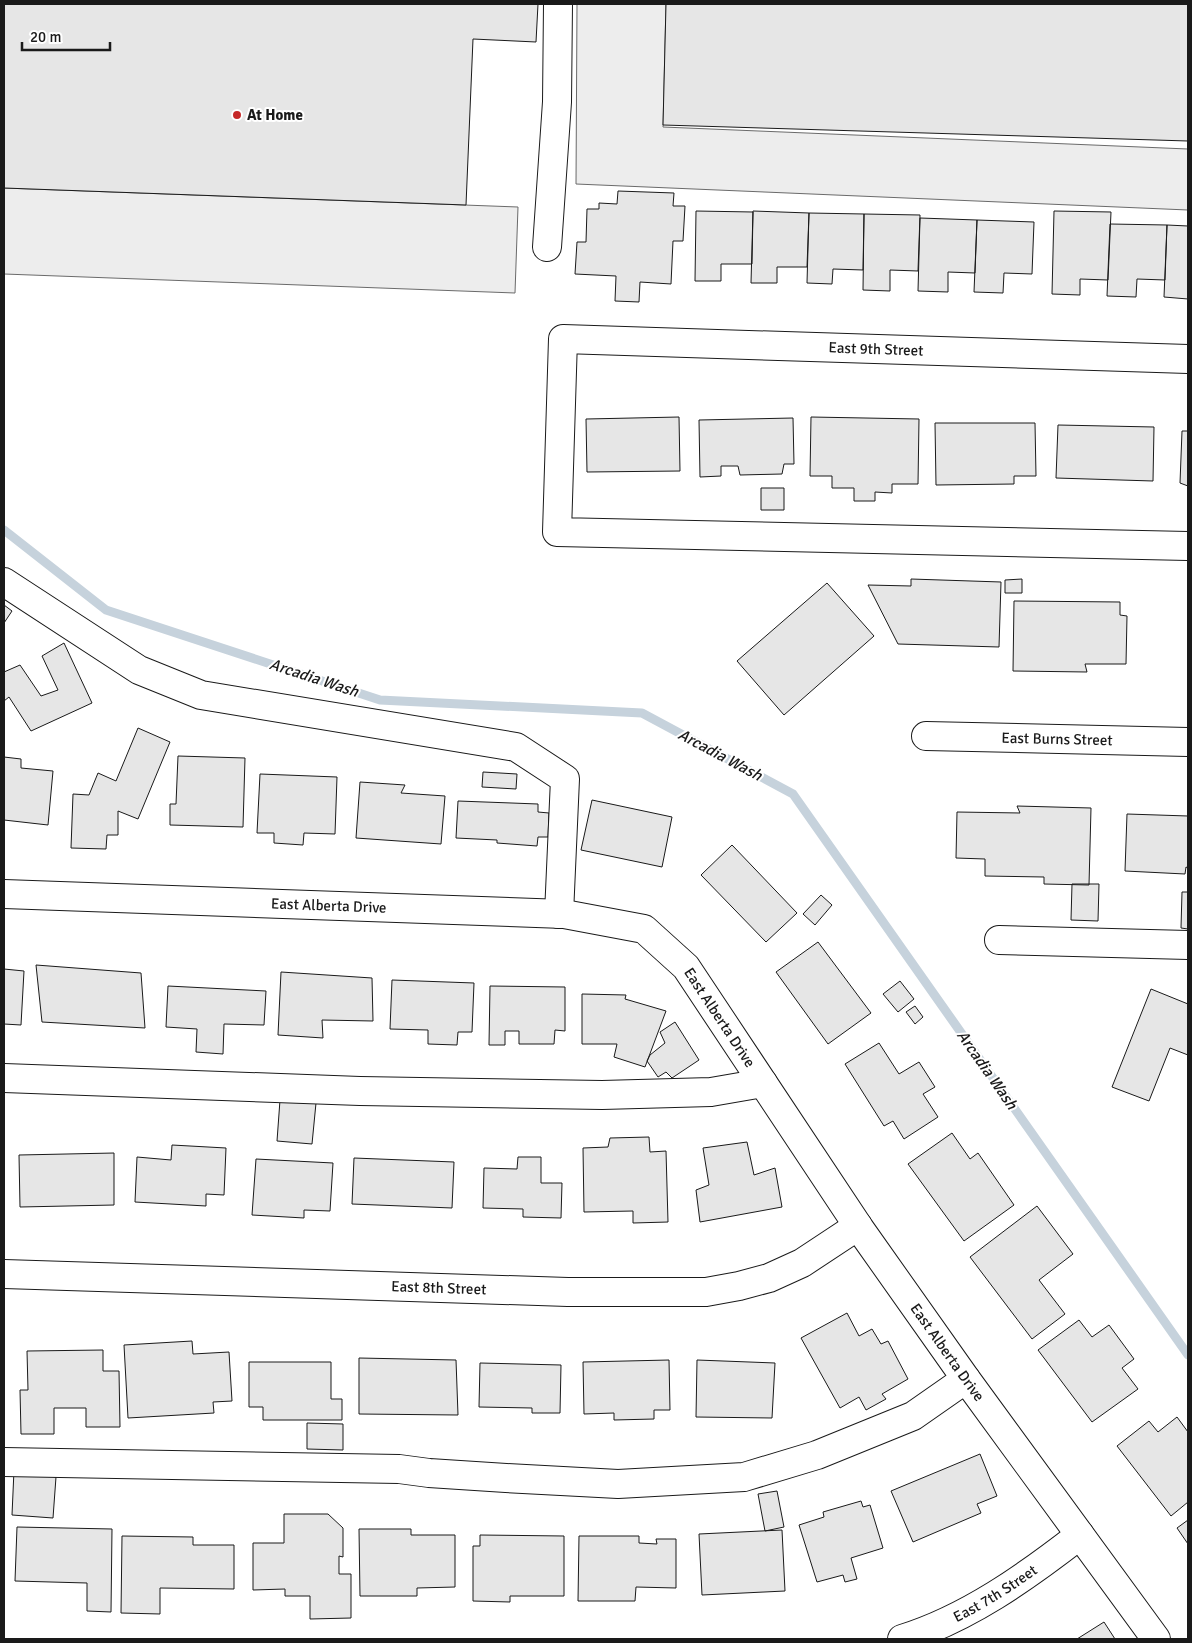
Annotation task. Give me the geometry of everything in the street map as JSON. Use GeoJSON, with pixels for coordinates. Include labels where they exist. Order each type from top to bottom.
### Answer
{"type":"FeatureCollection","features":[{"type":"Feature","properties":{"kind":"street"},"geometry":{"type":"LineString","coordinates":[[547,247],[557,102],[558,4]]}},
{"type":"Feature","properties":{"kind":"street","name":"East 9th Street"},"geometry":{"type":"LineString","coordinates":[[1188,359],[563,339],[557,532],[1188,546]]}},
{"type":"Feature","properties":{"kind":"street"},"geometry":{"type":"LineString","coordinates":[[4,582],[139,670],[201,695],[516,747],[565,779],[559,914]]}},
{"type":"Feature","properties":{"kind":"street","name":"East Burns Street"},"geometry":{"type":"LineString","coordinates":[[926,736],[1188,742]]}},
{"type":"Feature","properties":{"kind":"street","name":"East Alberta Drive"},"geometry":{"type":"LineString","coordinates":[[4,894],[559,914],[644,929],[686,967],[858,1226],[966,1379],[1156,1639]]}},
{"type":"Feature","properties":{"kind":"street"},"geometry":{"type":"LineString","coordinates":[[999,940],[1188,945]]}},
{"type":"Feature","properties":{"kind":"street"},"geometry":{"type":"LineString","coordinates":[[4,1078],[360,1091],[602,1095],[711,1092],[763,1084]]}},
{"type":"Feature","properties":{"kind":"street","name":"East 8th Street"},"geometry":{"type":"LineString","coordinates":[[4,1274],[568,1292],[706,1292],[769,1278],[802,1263],[858,1226]]}},
{"type":"Feature","properties":{"kind":"street"},"geometry":{"type":"LineString","coordinates":[[4,1462],[399,1469],[429,1473],[618,1484],[744,1477],[817,1455],[913,1416],[966,1379]]}},
{"type":"Feature","properties":{"kind":"street","name":"East 7th Street"},"geometry":{"type":"LineString","coordinates":[[902,1639],[925,1632],[958,1617],[1050,1559],[1080,1536]]}},
{"type":"Feature","properties":{"kind":"shaded area"},"geometry":{"type":"Polygon","coordinates":[[[577,4],[666,4],[663,127],[1188,149],[1188,210],[576,184],[577,4]]]}},
{"type":"Feature","properties":{"kind":"shaded area"},"geometry":{"type":"Polygon","coordinates":[[[4,188],[518,207],[515,293],[4,274],[4,188]]]}},
{"type":"Feature","properties":{"kind":"building","name":"At Home"},"geometry":{"type":"Polygon","coordinates":[[[4,4],[538,4],[536,42],[473,39],[466,205],[4,188],[4,4]]]}},
{"type":"Feature","properties":{"kind":"building"},"geometry":{"type":"Polygon","coordinates":[[[666,4],[1188,4],[1188,141],[663,125],[666,4]]]}},
{"type":"Feature","properties":{"kind":"building"},"geometry":{"type":"Polygon","coordinates":[[[618,191],[674,193],[673,206],[685,206],[683,241],[673,241],[671,284],[640,282],[639,302],[615,301],[616,276],[575,274],[577,242],[586,242],[587,209],[599,209],[599,203],[617,204],[618,191]]]}},
{"type":"Feature","properties":{"kind":"building"},"geometry":{"type":"Polygon","coordinates":[[[696,211],[753,212],[752,264],[721,264],[721,281],[695,281],[696,211]]]}},
{"type":"Feature","properties":{"kind":"building"},"geometry":{"type":"Polygon","coordinates":[[[753,211],[809,213],[807,267],[777,267],[777,283],[751,283],[753,211]]]}},
{"type":"Feature","properties":{"kind":"building"},"geometry":{"type":"Polygon","coordinates":[[[1054,211],[1111,212],[1108,280],[1080,279],[1080,295],[1052,294],[1054,211]]]}},
{"type":"Feature","properties":{"kind":"building"},"geometry":{"type":"Polygon","coordinates":[[[809,213],[864,214],[863,270],[833,269],[832,284],[807,283],[809,213]]]}},
{"type":"Feature","properties":{"kind":"building"},"geometry":{"type":"Polygon","coordinates":[[[864,214],[920,215],[918,271],[890,270],[890,291],[863,290],[864,214]]]}},
{"type":"Feature","properties":{"kind":"building"},"geometry":{"type":"Polygon","coordinates":[[[920,218],[977,220],[975,273],[948,272],[948,292],[918,291],[920,218]]]}},
{"type":"Feature","properties":{"kind":"building"},"geometry":{"type":"Polygon","coordinates":[[[977,220],[1034,222],[1032,274],[1004,273],[1003,293],[974,292],[977,220]]]}},
{"type":"Feature","properties":{"kind":"building"},"geometry":{"type":"Polygon","coordinates":[[[1110,224],[1167,225],[1165,280],[1137,279],[1136,297],[1107,296],[1110,224]]]}},
{"type":"Feature","properties":{"kind":"building"},"geometry":{"type":"Polygon","coordinates":[[[1167,225],[1188,226],[1188,299],[1164,297],[1167,225]]]}},
{"type":"Feature","properties":{"kind":"building"},"geometry":{"type":"Polygon","coordinates":[[[679,417],[680,471],[587,472],[586,419],[679,417]]]}},
{"type":"Feature","properties":{"kind":"building"},"geometry":{"type":"Polygon","coordinates":[[[811,417],[919,419],[918,484],[892,484],[892,493],[875,492],[875,501],[854,501],[854,488],[832,488],[832,476],[810,476],[811,417]]]}},
{"type":"Feature","properties":{"kind":"building"},"geometry":{"type":"Polygon","coordinates":[[[793,418],[794,464],[784,464],[782,474],[740,475],[738,466],[721,466],[721,476],[700,477],[699,420],[793,418]]]}},
{"type":"Feature","properties":{"kind":"building"},"geometry":{"type":"Polygon","coordinates":[[[935,423],[1035,423],[1036,476],[1014,476],[1014,484],[936,485],[935,423]]]}},
{"type":"Feature","properties":{"kind":"building"},"geometry":{"type":"Polygon","coordinates":[[[1058,425],[1154,427],[1153,481],[1056,478],[1058,425]]]}},
{"type":"Feature","properties":{"kind":"building"},"geometry":{"type":"Polygon","coordinates":[[[1182,431],[1188,431],[1188,486],[1180,483],[1182,431]]]}},
{"type":"Feature","properties":{"kind":"building"},"geometry":{"type":"Polygon","coordinates":[[[761,488],[784,488],[784,510],[761,510],[761,488]]]}},
{"type":"Feature","properties":{"kind":"building"},"geometry":{"type":"Polygon","coordinates":[[[911,579],[1001,582],[999,647],[898,644],[868,585],[911,586],[911,579]]]}},
{"type":"Feature","properties":{"kind":"building"},"geometry":{"type":"Polygon","coordinates":[[[1022,579],[1022,593],[1005,593],[1005,580],[1022,579]]]}},
{"type":"Feature","properties":{"kind":"building"},"geometry":{"type":"Polygon","coordinates":[[[827,583],[874,636],[784,715],[737,661],[827,583]]]}},
{"type":"Feature","properties":{"kind":"building"},"geometry":{"type":"Polygon","coordinates":[[[1014,601],[1120,602],[1120,615],[1127,616],[1126,664],[1085,664],[1087,672],[1013,671],[1014,601]]]}},
{"type":"Feature","properties":{"kind":"building"},"geometry":{"type":"Polygon","coordinates":[[[4,605],[12,611],[4,623],[4,605]]]}},
{"type":"Feature","properties":{"kind":"building"},"geometry":{"type":"Polygon","coordinates":[[[64,643],[92,703],[31,731],[9,697],[4,701],[4,672],[20,665],[41,696],[58,690],[42,656],[64,643]]]}},
{"type":"Feature","properties":{"kind":"building"},"geometry":{"type":"Polygon","coordinates":[[[138,728],[170,742],[138,819],[118,811],[118,835],[107,835],[106,849],[71,848],[73,794],[89,795],[98,773],[116,781],[138,728]]]}},
{"type":"Feature","properties":{"kind":"building"},"geometry":{"type":"Polygon","coordinates":[[[178,756],[245,758],[243,827],[170,825],[170,804],[176,804],[178,756]]]}},
{"type":"Feature","properties":{"kind":"building"},"geometry":{"type":"Polygon","coordinates":[[[4,757],[21,759],[21,768],[53,771],[48,825],[4,820],[4,757]]]}},
{"type":"Feature","properties":{"kind":"building"},"geometry":{"type":"Polygon","coordinates":[[[483,772],[517,774],[516,789],[482,787],[483,772]]]}},
{"type":"Feature","properties":{"kind":"building"},"geometry":{"type":"Polygon","coordinates":[[[260,774],[337,777],[335,834],[304,833],[303,845],[274,843],[274,833],[257,833],[260,774]]]}},
{"type":"Feature","properties":{"kind":"building"},"geometry":{"type":"Polygon","coordinates":[[[360,782],[405,785],[401,793],[445,796],[441,844],[356,838],[360,782]]]}},
{"type":"Feature","properties":{"kind":"building"},"geometry":{"type":"Polygon","coordinates":[[[592,800],[672,817],[662,867],[581,850],[592,800]]]}},
{"type":"Feature","properties":{"kind":"building"},"geometry":{"type":"Polygon","coordinates":[[[458,801],[538,804],[538,812],[549,813],[548,837],[538,837],[537,846],[497,843],[497,840],[456,838],[458,801]]]}},
{"type":"Feature","properties":{"kind":"building"},"geometry":{"type":"Polygon","coordinates":[[[1017,806],[1091,808],[1089,885],[1044,884],[1044,877],[985,876],[985,859],[956,858],[957,812],[1020,813],[1017,806]]]}},
{"type":"Feature","properties":{"kind":"building"},"geometry":{"type":"Polygon","coordinates":[[[1127,814],[1188,816],[1188,868],[1186,867],[1185,874],[1125,871],[1127,814]]]}},
{"type":"Feature","properties":{"kind":"building"},"geometry":{"type":"Polygon","coordinates":[[[732,845],[797,913],[766,942],[701,875],[732,845]]]}},
{"type":"Feature","properties":{"kind":"building"},"geometry":{"type":"Polygon","coordinates":[[[1072,884],[1099,884],[1098,921],[1071,920],[1072,884]]]}},
{"type":"Feature","properties":{"kind":"building"},"geometry":{"type":"Polygon","coordinates":[[[1182,892],[1188,892],[1188,929],[1181,928],[1182,892]]]}},
{"type":"Feature","properties":{"kind":"building"},"geometry":{"type":"Polygon","coordinates":[[[821,895],[832,905],[815,925],[803,914],[821,895]]]}},
{"type":"Feature","properties":{"kind":"building"},"geometry":{"type":"Polygon","coordinates":[[[818,942],[871,1013],[828,1044],[776,972],[818,942]]]}},
{"type":"Feature","properties":{"kind":"building"},"geometry":{"type":"Polygon","coordinates":[[[36,965],[141,973],[145,1028],[42,1022],[36,965]]]}},
{"type":"Feature","properties":{"kind":"building"},"geometry":{"type":"Polygon","coordinates":[[[4,969],[24,971],[21,1025],[4,1024],[4,969]]]}},
{"type":"Feature","properties":{"kind":"building"},"geometry":{"type":"Polygon","coordinates":[[[281,972],[372,978],[373,1021],[322,1020],[323,1038],[278,1035],[281,972]]]}},
{"type":"Feature","properties":{"kind":"building"},"geometry":{"type":"Polygon","coordinates":[[[392,980],[474,983],[472,1032],[458,1032],[457,1045],[428,1044],[428,1030],[390,1029],[392,980]]]}},
{"type":"Feature","properties":{"kind":"building"},"geometry":{"type":"Polygon","coordinates":[[[900,981],[914,999],[898,1012],[883,994],[900,981]]]}},
{"type":"Feature","properties":{"kind":"building"},"geometry":{"type":"Polygon","coordinates":[[[168,986],[266,991],[264,1025],[224,1024],[223,1054],[196,1052],[197,1029],[166,1027],[168,986]]]}},
{"type":"Feature","properties":{"kind":"building"},"geometry":{"type":"Polygon","coordinates":[[[490,986],[565,987],[565,1031],[555,1030],[554,1044],[519,1044],[519,1031],[505,1031],[505,1045],[489,1045],[490,986]]]}},
{"type":"Feature","properties":{"kind":"building"},"geometry":{"type":"Polygon","coordinates":[[[1151,989],[1188,1004],[1188,1055],[1170,1048],[1149,1101],[1112,1087],[1151,989]]]}},
{"type":"Feature","properties":{"kind":"building"},"geometry":{"type":"Polygon","coordinates":[[[582,994],[626,995],[625,999],[666,1011],[645,1067],[614,1057],[617,1044],[582,1044],[582,994]]]}},
{"type":"Feature","properties":{"kind":"building"},"geometry":{"type":"Polygon","coordinates":[[[915,1006],[923,1017],[915,1024],[906,1012],[915,1006]]]}},
{"type":"Feature","properties":{"kind":"building"},"geometry":{"type":"Polygon","coordinates":[[[675,1022],[699,1060],[672,1078],[666,1072],[658,1077],[647,1061],[650,1055],[665,1043],[660,1032],[675,1022]]]}},
{"type":"Feature","properties":{"kind":"building"},"geometry":{"type":"Polygon","coordinates":[[[879,1043],[899,1074],[919,1062],[935,1087],[923,1094],[938,1117],[904,1139],[893,1121],[884,1126],[845,1064],[879,1043]]]}},
{"type":"Feature","properties":{"kind":"building"},"geometry":{"type":"Polygon","coordinates":[[[280,1100],[316,1103],[312,1144],[277,1141],[280,1100]]]}},
{"type":"Feature","properties":{"kind":"building"},"geometry":{"type":"Polygon","coordinates":[[[952,1133],[970,1159],[978,1153],[1014,1205],[964,1241],[908,1164],[952,1133]]]}},
{"type":"Feature","properties":{"kind":"building"},"geometry":{"type":"Polygon","coordinates":[[[649,1137],[650,1152],[666,1151],[668,1222],[633,1223],[633,1211],[584,1212],[583,1148],[608,1147],[610,1138],[649,1137]]]}},
{"type":"Feature","properties":{"kind":"building"},"geometry":{"type":"Polygon","coordinates":[[[747,1142],[754,1175],[775,1168],[782,1207],[700,1222],[696,1190],[709,1185],[703,1148],[747,1142]]]}},
{"type":"Feature","properties":{"kind":"building"},"geometry":{"type":"Polygon","coordinates":[[[172,1145],[226,1148],[224,1195],[206,1194],[206,1206],[135,1202],[137,1157],[171,1160],[172,1145]]]}},
{"type":"Feature","properties":{"kind":"building"},"geometry":{"type":"Polygon","coordinates":[[[114,1153],[114,1205],[20,1207],[19,1155],[114,1153]]]}},
{"type":"Feature","properties":{"kind":"building"},"geometry":{"type":"Polygon","coordinates":[[[518,1157],[541,1157],[541,1183],[562,1183],[561,1218],[523,1217],[523,1209],[483,1208],[484,1168],[517,1169],[518,1157]]]}},
{"type":"Feature","properties":{"kind":"building"},"geometry":{"type":"Polygon","coordinates":[[[354,1158],[454,1162],[452,1208],[352,1204],[354,1158]]]}},
{"type":"Feature","properties":{"kind":"building"},"geometry":{"type":"Polygon","coordinates":[[[256,1159],[333,1163],[330,1211],[304,1210],[304,1218],[252,1215],[256,1159]]]}},
{"type":"Feature","properties":{"kind":"building"},"geometry":{"type":"Polygon","coordinates":[[[1037,1206],[1073,1254],[1039,1280],[1065,1314],[1032,1339],[970,1257],[1037,1206]]]}},
{"type":"Feature","properties":{"kind":"building"},"geometry":{"type":"Polygon","coordinates":[[[847,1313],[859,1336],[872,1329],[881,1344],[888,1341],[908,1379],[882,1394],[886,1399],[866,1410],[859,1397],[840,1408],[801,1338],[847,1313]]]}},
{"type":"Feature","properties":{"kind":"building"},"geometry":{"type":"Polygon","coordinates":[[[1079,1320],[1092,1337],[1109,1325],[1134,1359],[1122,1368],[1138,1389],[1092,1422],[1038,1350],[1079,1320]]]}},
{"type":"Feature","properties":{"kind":"building"},"geometry":{"type":"Polygon","coordinates":[[[192,1341],[193,1354],[229,1352],[232,1401],[213,1402],[214,1413],[128,1418],[124,1345],[192,1341]]]}},
{"type":"Feature","properties":{"kind":"building"},"geometry":{"type":"Polygon","coordinates":[[[103,1350],[103,1371],[119,1371],[120,1427],[86,1427],[86,1408],[54,1408],[54,1434],[21,1434],[20,1390],[28,1390],[27,1351],[103,1350]]]}},
{"type":"Feature","properties":{"kind":"building"},"geometry":{"type":"Polygon","coordinates":[[[359,1358],[456,1360],[458,1415],[359,1414],[359,1358]]]}},
{"type":"Feature","properties":{"kind":"building"},"geometry":{"type":"Polygon","coordinates":[[[669,1360],[670,1410],[654,1410],[654,1419],[614,1420],[614,1413],[584,1414],[583,1362],[669,1360]]]}},
{"type":"Feature","properties":{"kind":"building"},"geometry":{"type":"Polygon","coordinates":[[[697,1360],[775,1363],[772,1418],[696,1417],[697,1360]]]}},
{"type":"Feature","properties":{"kind":"building"},"geometry":{"type":"Polygon","coordinates":[[[249,1362],[331,1362],[331,1399],[342,1399],[342,1420],[263,1420],[263,1407],[249,1407],[249,1362]]]}},
{"type":"Feature","properties":{"kind":"building"},"geometry":{"type":"Polygon","coordinates":[[[480,1363],[561,1365],[560,1413],[532,1413],[532,1408],[479,1407],[480,1363]]]}},
{"type":"Feature","properties":{"kind":"building"},"geometry":{"type":"Polygon","coordinates":[[[1177,1417],[1188,1432],[1188,1502],[1171,1516],[1117,1446],[1149,1421],[1158,1432],[1177,1417]]]}},
{"type":"Feature","properties":{"kind":"building"},"geometry":{"type":"Polygon","coordinates":[[[307,1423],[343,1424],[343,1450],[307,1449],[307,1423]]]}},
{"type":"Feature","properties":{"kind":"building"},"geometry":{"type":"Polygon","coordinates":[[[980,1454],[997,1496],[977,1504],[981,1513],[913,1542],[891,1491],[980,1454]]]}},
{"type":"Feature","properties":{"kind":"building"},"geometry":{"type":"Polygon","coordinates":[[[14,1470],[56,1477],[53,1518],[12,1515],[14,1470]]]}},
{"type":"Feature","properties":{"kind":"building"},"geometry":{"type":"Polygon","coordinates":[[[777,1491],[784,1527],[765,1531],[758,1494],[777,1491]]]}},
{"type":"Feature","properties":{"kind":"building"},"geometry":{"type":"Polygon","coordinates":[[[861,1501],[863,1507],[870,1505],[883,1548],[851,1558],[857,1579],[845,1582],[843,1575],[817,1582],[799,1525],[824,1517],[823,1512],[861,1501]]]}},
{"type":"Feature","properties":{"kind":"building"},"geometry":{"type":"Polygon","coordinates":[[[284,1514],[328,1514],[343,1528],[343,1557],[339,1556],[339,1574],[351,1574],[351,1618],[310,1619],[310,1596],[285,1596],[285,1589],[253,1590],[253,1543],[284,1543],[284,1514]]]}},
{"type":"Feature","properties":{"kind":"building"},"geometry":{"type":"Polygon","coordinates":[[[1188,1520],[1188,1544],[1177,1528],[1188,1520]]]}},
{"type":"Feature","properties":{"kind":"building"},"geometry":{"type":"Polygon","coordinates":[[[17,1527],[112,1529],[111,1612],[87,1611],[87,1583],[15,1581],[17,1527]]]}},
{"type":"Feature","properties":{"kind":"building"},"geometry":{"type":"Polygon","coordinates":[[[359,1529],[411,1529],[411,1535],[455,1535],[455,1587],[417,1588],[417,1596],[360,1596],[359,1529]]]}},
{"type":"Feature","properties":{"kind":"building"},"geometry":{"type":"Polygon","coordinates":[[[782,1530],[785,1591],[702,1595],[699,1534],[782,1530]]]}},
{"type":"Feature","properties":{"kind":"building"},"geometry":{"type":"Polygon","coordinates":[[[480,1535],[564,1536],[564,1596],[510,1596],[510,1602],[473,1601],[473,1546],[480,1546],[480,1535]]]}},
{"type":"Feature","properties":{"kind":"building"},"geometry":{"type":"Polygon","coordinates":[[[122,1536],[193,1537],[193,1545],[234,1545],[234,1589],[160,1588],[160,1614],[121,1613],[122,1536]]]}},
{"type":"Feature","properties":{"kind":"building"},"geometry":{"type":"Polygon","coordinates":[[[579,1536],[639,1536],[639,1543],[657,1544],[656,1539],[676,1539],[676,1588],[636,1587],[635,1601],[578,1601],[579,1536]]]}},
{"type":"Feature","properties":{"kind":"building"},"geometry":{"type":"Polygon","coordinates":[[[1104,1622],[1115,1639],[1077,1639],[1104,1622]]]}},
{"type":"Feature","properties":{"kind":"waterway","name":"Arcadia Wash"},"geometry":{"type":"LineString","coordinates":[[4,530],[106,610],[380,700],[642,713],[793,794],[1188,1355]]}},
{"type":"Feature","properties":{"kind":"place","name":"At Home"},"geometry":{"type":"Point","coordinates":[237,115]}}]}
